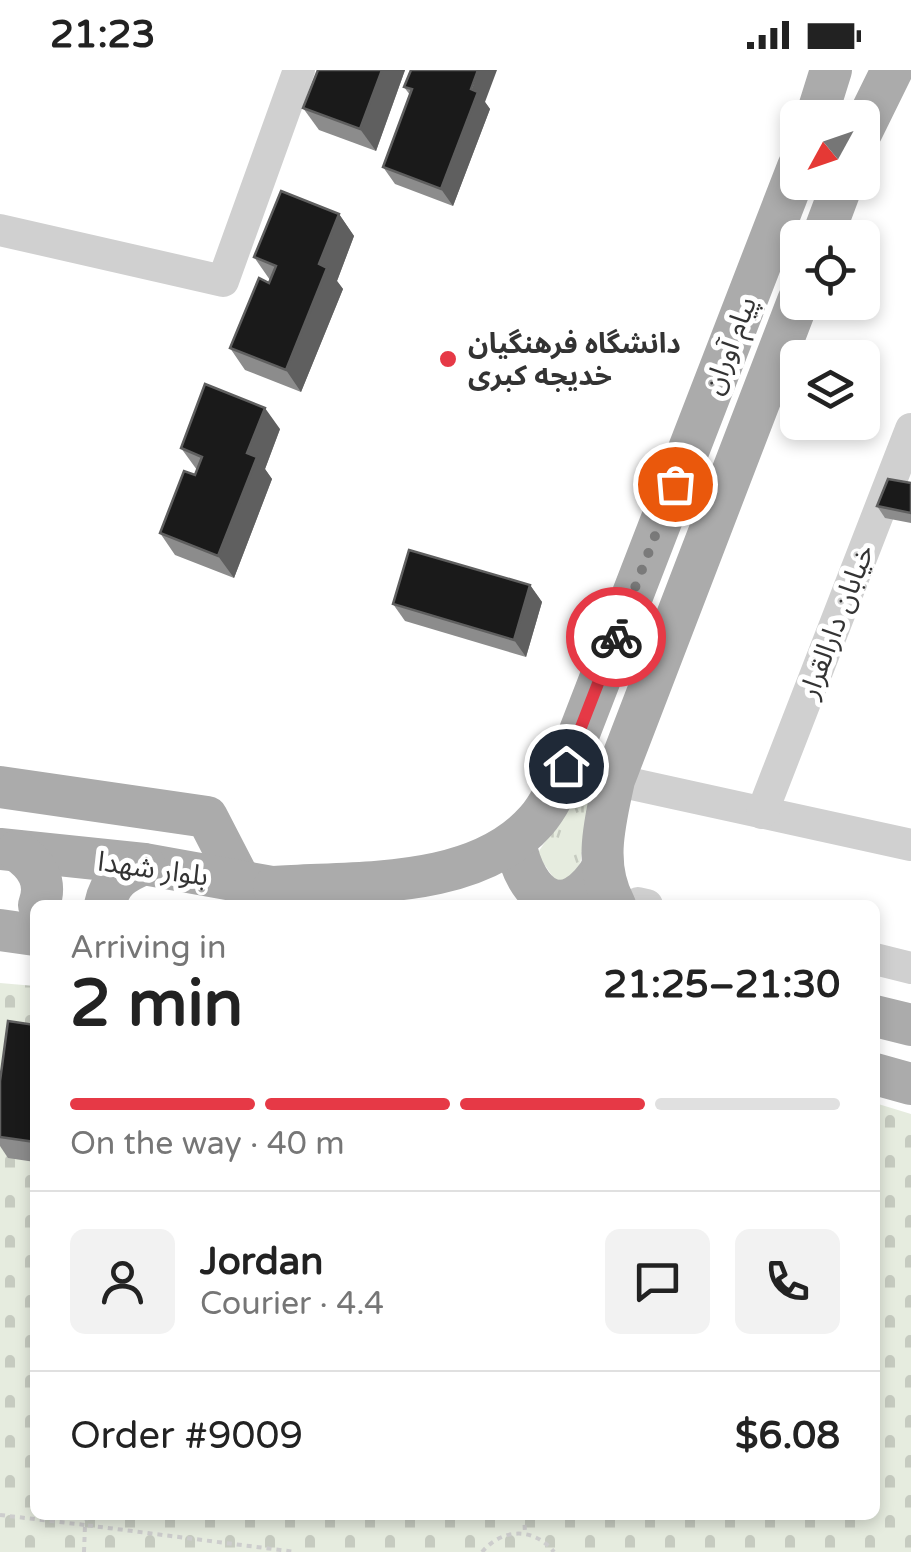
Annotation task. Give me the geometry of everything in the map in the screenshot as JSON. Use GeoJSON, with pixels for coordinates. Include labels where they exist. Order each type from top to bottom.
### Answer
{"type":"FeatureCollection","features":[{"type":"Feature","properties":{"kind":"main road"},"geometry":{"type":"LineString","coordinates":[[822,100],[831,70]]}},
{"type":"Feature","properties":{"kind":"main road"},"geometry":{"type":"LineString","coordinates":[[877,100],[892,70]]}},
{"type":"Feature","properties":{"kind":"main road","name":"پیام آوران"},"geometry":{"type":"LineString","coordinates":[[257,884],[424,876],[454,869],[515,841],[538,820],[566,766],[785,200]]}},
{"type":"Feature","properties":{"kind":"main road","name":"پیام آوران"},"geometry":{"type":"LineString","coordinates":[[626,895],[602,836],[614,780],[791,320]]}},
{"type":"Feature","properties":{"kind":"main road"},"geometry":{"type":"LineString","coordinates":[[566,766],[614,780]]}},
{"type":"Feature","properties":{"kind":"main road"},"geometry":{"type":"LineString","coordinates":[[0,787],[207,817],[257,884]]}},
{"type":"Feature","properties":{"kind":"main road"},"geometry":{"type":"LineString","coordinates":[[515,841],[527,884],[545,899],[554,900]]}},
{"type":"Feature","properties":{"kind":"main road"},"geometry":{"type":"LineString","coordinates":[[9,850],[32,862],[41,878],[39,900]]}},
{"type":"Feature","properties":{"kind":"main road","name":"بلوار شهدا"},"geometry":{"type":"LineString","coordinates":[[9,850],[144,864],[339,900]]}},
{"type":"Feature","properties":{"kind":"main road"},"geometry":{"type":"LineString","coordinates":[[106,900],[108,889],[123,872],[144,864]]}},
{"type":"Feature","properties":{"kind":"main road"},"geometry":{"type":"LineString","coordinates":[[566,900],[591,888],[626,895]]}},
{"type":"Feature","properties":{"kind":"main road"},"geometry":{"type":"LineString","coordinates":[[880,1017],[911,1025]]}},
{"type":"Feature","properties":{"kind":"main road"},"geometry":{"type":"LineString","coordinates":[[880,1075],[911,1084]]}},
{"type":"Feature","properties":{"kind":"street"},"geometry":{"type":"LineString","coordinates":[[0,230],[223,281],[299,70]]}},
{"type":"Feature","properties":{"kind":"street","name":"خیابان دارالقرار"},"geometry":{"type":"LineString","coordinates":[[762,813],[911,430]]}},
{"type":"Feature","properties":{"kind":"street"},"geometry":{"type":"LineString","coordinates":[[614,780],[911,845]]}},
{"type":"Feature","properties":{"kind":"street"},"geometry":{"type":"LineString","coordinates":[[880,961],[911,968]]}},
{"type":"Feature","properties":{"kind":"path"},"geometry":{"type":"LineString","coordinates":[[0,1515],[30,1519]]}},
{"type":"Feature","properties":{"kind":"path"},"geometry":{"type":"LineString","coordinates":[[42,1520],[296,1552]]}},
{"type":"Feature","properties":{"kind":"path"},"geometry":{"type":"LineString","coordinates":[[84,1552],[86,1520]]}},
{"type":"Feature","properties":{"kind":"path"},"geometry":{"type":"LineString","coordinates":[[524,1520],[525,1534]]}},
{"type":"Feature","properties":{"kind":"path"},"geometry":{"type":"LineString","coordinates":[[482,1552],[496,1538],[525,1534],[540,1538],[554,1552]]}},
{"type":"Feature","properties":{"kind":"green space"},"geometry":{"type":"Polygon","coordinates":[[[576,795],[582,795],[588,803],[580,866],[560,887],[537,854],[576,795]]]}},
{"type":"Feature","properties":{"kind":"green space"},"geometry":{"type":"Polygon","coordinates":[[[0,983],[30,986],[30,1520],[880,1520],[880,1105],[911,1114],[911,1552],[0,1552],[0,983]]]}},
{"type":"Feature","properties":{"kind":"building"},"geometry":{"type":"Polygon","coordinates":[[[318,70],[382,70],[360,129],[303,108],[318,70]]]}},
{"type":"Feature","properties":{"kind":"building"},"geometry":{"type":"Polygon","coordinates":[[[411,70],[478,70],[471,89],[478,92],[441,189],[383,167],[412,89],[404,87],[411,70]]]}},
{"type":"Feature","properties":{"kind":"building"},"geometry":{"type":"Polygon","coordinates":[[[281,191],[339,214],[319,264],[327,268],[286,370],[230,348],[259,278],[269,283],[276,266],[254,257],[281,191]]]}},
{"type":"Feature","properties":{"kind":"building"},"geometry":{"type":"Polygon","coordinates":[[[205,384],[265,408],[247,453],[257,457],[218,556],[160,533],[184,471],[195,475],[202,457],[181,448],[205,384]]]}},
{"type":"Feature","properties":{"kind":"building"},"geometry":{"type":"Polygon","coordinates":[[[888,479],[911,483],[911,513],[877,506],[888,479]]]}},
{"type":"Feature","properties":{"kind":"building"},"geometry":{"type":"Polygon","coordinates":[[[409,550],[530,585],[514,640],[393,604],[409,550]]]}},
{"type":"Feature","properties":{"kind":"building"},"geometry":{"type":"Polygon","coordinates":[[[8,1021],[30,1024],[30,1141],[0,1137],[0,1081],[8,1021]]]}},
{"type":"Feature","properties":{"kind":"way so far"},"geometry":{"type":"LineString","coordinates":[[616,637],[675,484]]}},
{"type":"Feature","properties":{"kind":"place","name":"دانشگاه فرهنگیان خدیجه کبری"},"geometry":{"type":"Point","coordinates":[448,359]}},
{"type":"Feature","properties":{"kind":"route"},"geometry":{"type":"LineString","coordinates":[[566,766],[616,637]]}}]}
